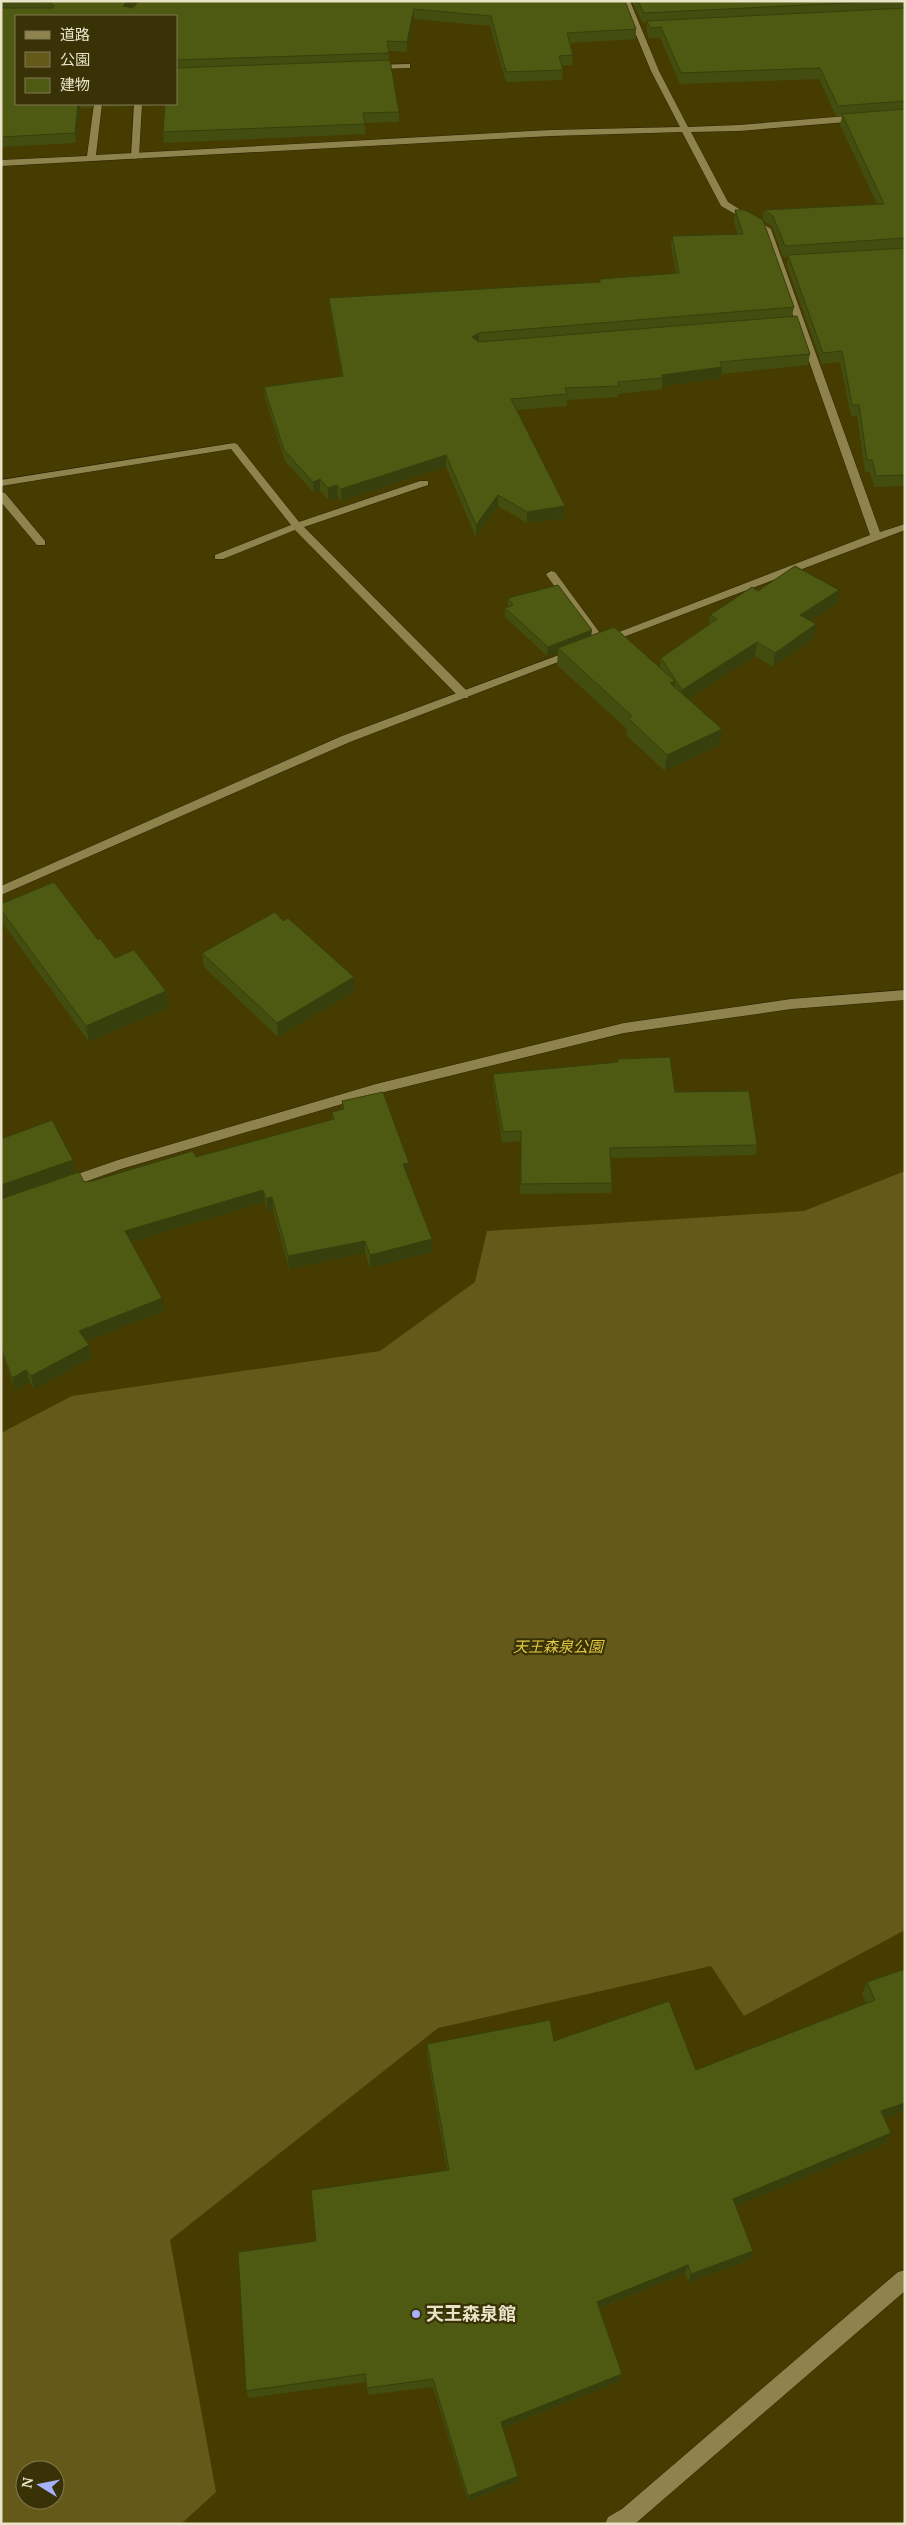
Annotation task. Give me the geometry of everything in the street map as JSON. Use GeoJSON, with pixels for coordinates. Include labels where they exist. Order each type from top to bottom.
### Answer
{"type":"FeatureCollection","features":[{"type":"Feature","properties":{"kind":"street"},"geometry":{"type":"LineString","coordinates":[[626,1],[639,28],[655,71],[688,130],[724,204],[767,229],[784,261],[796,323],[876,536]]}},
{"type":"Feature","properties":{"kind":"street"},"geometry":{"type":"LineString","coordinates":[[639,28],[649,28]]}},
{"type":"Feature","properties":{"kind":"street"},"geometry":{"type":"LineString","coordinates":[[369,67],[407,66]]}},
{"type":"Feature","properties":{"kind":"street"},"geometry":{"type":"LineString","coordinates":[[91,159],[98,105]]}},
{"type":"Feature","properties":{"kind":"street"},"geometry":{"type":"LineString","coordinates":[[136,156],[138,105]]}},
{"type":"Feature","properties":{"kind":"street"},"geometry":{"type":"LineString","coordinates":[[1,163],[543,134],[688,130],[866,118]]}},
{"type":"Feature","properties":{"kind":"street"},"geometry":{"type":"LineString","coordinates":[[1,484],[234,446],[297,526],[464,695]]}},
{"type":"Feature","properties":{"kind":"street"},"geometry":{"type":"LineString","coordinates":[[219,557],[297,526],[424,483]]}},
{"type":"Feature","properties":{"kind":"street"},"geometry":{"type":"LineString","coordinates":[[1,495],[41,543]]}},
{"type":"Feature","properties":{"kind":"street"},"geometry":{"type":"LineString","coordinates":[[1,891],[346,740],[876,536],[905,527]]}},
{"type":"Feature","properties":{"kind":"street"},"geometry":{"type":"LineString","coordinates":[[551,574],[592,646]]}},
{"type":"Feature","properties":{"kind":"street"},"geometry":{"type":"LineString","coordinates":[[55,1188],[118,1165],[376,1089],[624,1028],[791,1004],[905,995]]}},
{"type":"Feature","properties":{"kind":"street"},"geometry":{"type":"LineString","coordinates":[[615,2524],[629,2516],[905,2279]]}},
{"type":"Feature","properties":{"kind":"green space","name":"天王森泉公園"},"geometry":{"type":"Polygon","coordinates":[[[905,1171],[905,1930],[744,2016],[711,1966],[438,2028],[170,2240],[216,2492],[181,2524],[1,2524],[1,1433],[72,1396],[380,1351],[475,1282],[487,1231],[804,1211],[905,1171]]]}},
{"type":"Feature","properties":{"kind":"building"},"geometry":{"type":"Polygon","coordinates":[[[1,1],[127,1],[123,6],[133,8],[139,1],[625,1],[636,29],[567,33],[573,55],[559,56],[563,70],[506,72],[491,16],[414,9],[407,42],[387,41],[389,53],[178,60],[178,15],[15,15],[15,105],[78,105],[75,133],[1,137],[1,8],[53,8],[54,6],[49,2],[1,1]]]}},
{"type":"Feature","properties":{"kind":"building"},"geometry":{"type":"Polygon","coordinates":[[[638,1],[887,1],[644,13],[638,1]]]}},
{"type":"Feature","properties":{"kind":"building"},"geometry":{"type":"Polygon","coordinates":[[[905,8],[905,101],[838,106],[820,68],[681,73],[661,27],[650,28],[647,21],[905,8]]]}},
{"type":"Feature","properties":{"kind":"building"},"geometry":{"type":"Polygon","coordinates":[[[390,60],[399,112],[363,113],[365,124],[163,132],[165,105],[178,105],[178,68],[390,60]]]}},
{"type":"Feature","properties":{"kind":"building"},"geometry":{"type":"Polygon","coordinates":[[[905,109],[905,238],[785,246],[773,216],[764,210],[884,204],[842,114],[905,109]]]}},
{"type":"Feature","properties":{"kind":"building"},"geometry":{"type":"Polygon","coordinates":[[[735,210],[745,210],[763,220],[794,307],[479,333],[472,337],[479,342],[797,316],[810,354],[720,362],[722,367],[662,375],[663,378],[618,382],[619,386],[565,388],[567,394],[511,399],[565,506],[527,512],[498,495],[476,525],[446,455],[341,489],[337,485],[328,488],[320,479],[313,482],[284,450],[264,387],[343,376],[329,298],[600,282],[600,279],[679,273],[672,236],[743,234],[735,210]]]}},
{"type":"Feature","properties":{"kind":"building"},"geometry":{"type":"Polygon","coordinates":[[[905,248],[905,475],[876,476],[872,460],[867,460],[859,405],[852,405],[842,351],[823,353],[788,255],[905,248]]]}},
{"type":"Feature","properties":{"kind":"building"},"geometry":{"type":"Polygon","coordinates":[[[795,566],[839,590],[800,615],[816,624],[775,653],[757,642],[682,690],[661,658],[717,619],[710,615],[752,587],[758,591],[795,566]]]}},
{"type":"Feature","properties":{"kind":"building"},"geometry":{"type":"Polygon","coordinates":[[[558,585],[592,630],[548,647],[505,608],[513,605],[508,598],[558,585]]]}},
{"type":"Feature","properties":{"kind":"building"},"geometry":{"type":"Polygon","coordinates":[[[614,627],[675,681],[670,683],[722,729],[667,755],[628,718],[632,716],[558,648],[614,627]]]}},
{"type":"Feature","properties":{"kind":"building"},"geometry":{"type":"Polygon","coordinates":[[[54,882],[98,940],[100,938],[115,958],[134,950],[166,991],[86,1026],[1,910],[1,904],[54,882]]]}},
{"type":"Feature","properties":{"kind":"building"},"geometry":{"type":"Polygon","coordinates":[[[275,912],[283,921],[288,918],[354,977],[277,1023],[202,953],[275,912]]]}},
{"type":"Feature","properties":{"kind":"building"},"geometry":{"type":"Polygon","coordinates":[[[670,1057],[675,1092],[749,1091],[757,1145],[610,1148],[612,1183],[521,1184],[521,1131],[503,1132],[493,1074],[618,1062],[618,1059],[670,1057]]]}},
{"type":"Feature","properties":{"kind":"building"},"geometry":{"type":"Polygon","coordinates":[[[383,1092],[409,1163],[403,1164],[432,1239],[370,1255],[365,1241],[288,1256],[272,1197],[266,1199],[263,1190],[125,1231],[162,1298],[79,1331],[89,1345],[31,1376],[26,1370],[12,1378],[1,1348],[1,1199],[79,1172],[84,1182],[92,1181],[193,1151],[196,1157],[334,1119],[332,1112],[344,1109],[342,1101],[383,1092]]]}},
{"type":"Feature","properties":{"kind":"building"},"geometry":{"type":"Polygon","coordinates":[[[52,1120],[73,1160],[1,1185],[1,1139],[52,1120]]]}},
{"type":"Feature","properties":{"kind":"building"},"geometry":{"type":"Polygon","coordinates":[[[905,1969],[905,2103],[881,2111],[891,2133],[733,2199],[753,2251],[691,2274],[688,2265],[597,2302],[622,2374],[501,2422],[518,2476],[468,2496],[433,2379],[367,2388],[365,2374],[246,2391],[238,2252],[316,2241],[311,2190],[449,2170],[427,2044],[550,2020],[554,2041],[669,2001],[696,2070],[875,2000],[867,1982],[905,1969]]]}},
{"type":"Feature","properties":{"kind":"place","name":"天王森泉館"},"geometry":{"type":"Point","coordinates":[416,2314]}}]}
